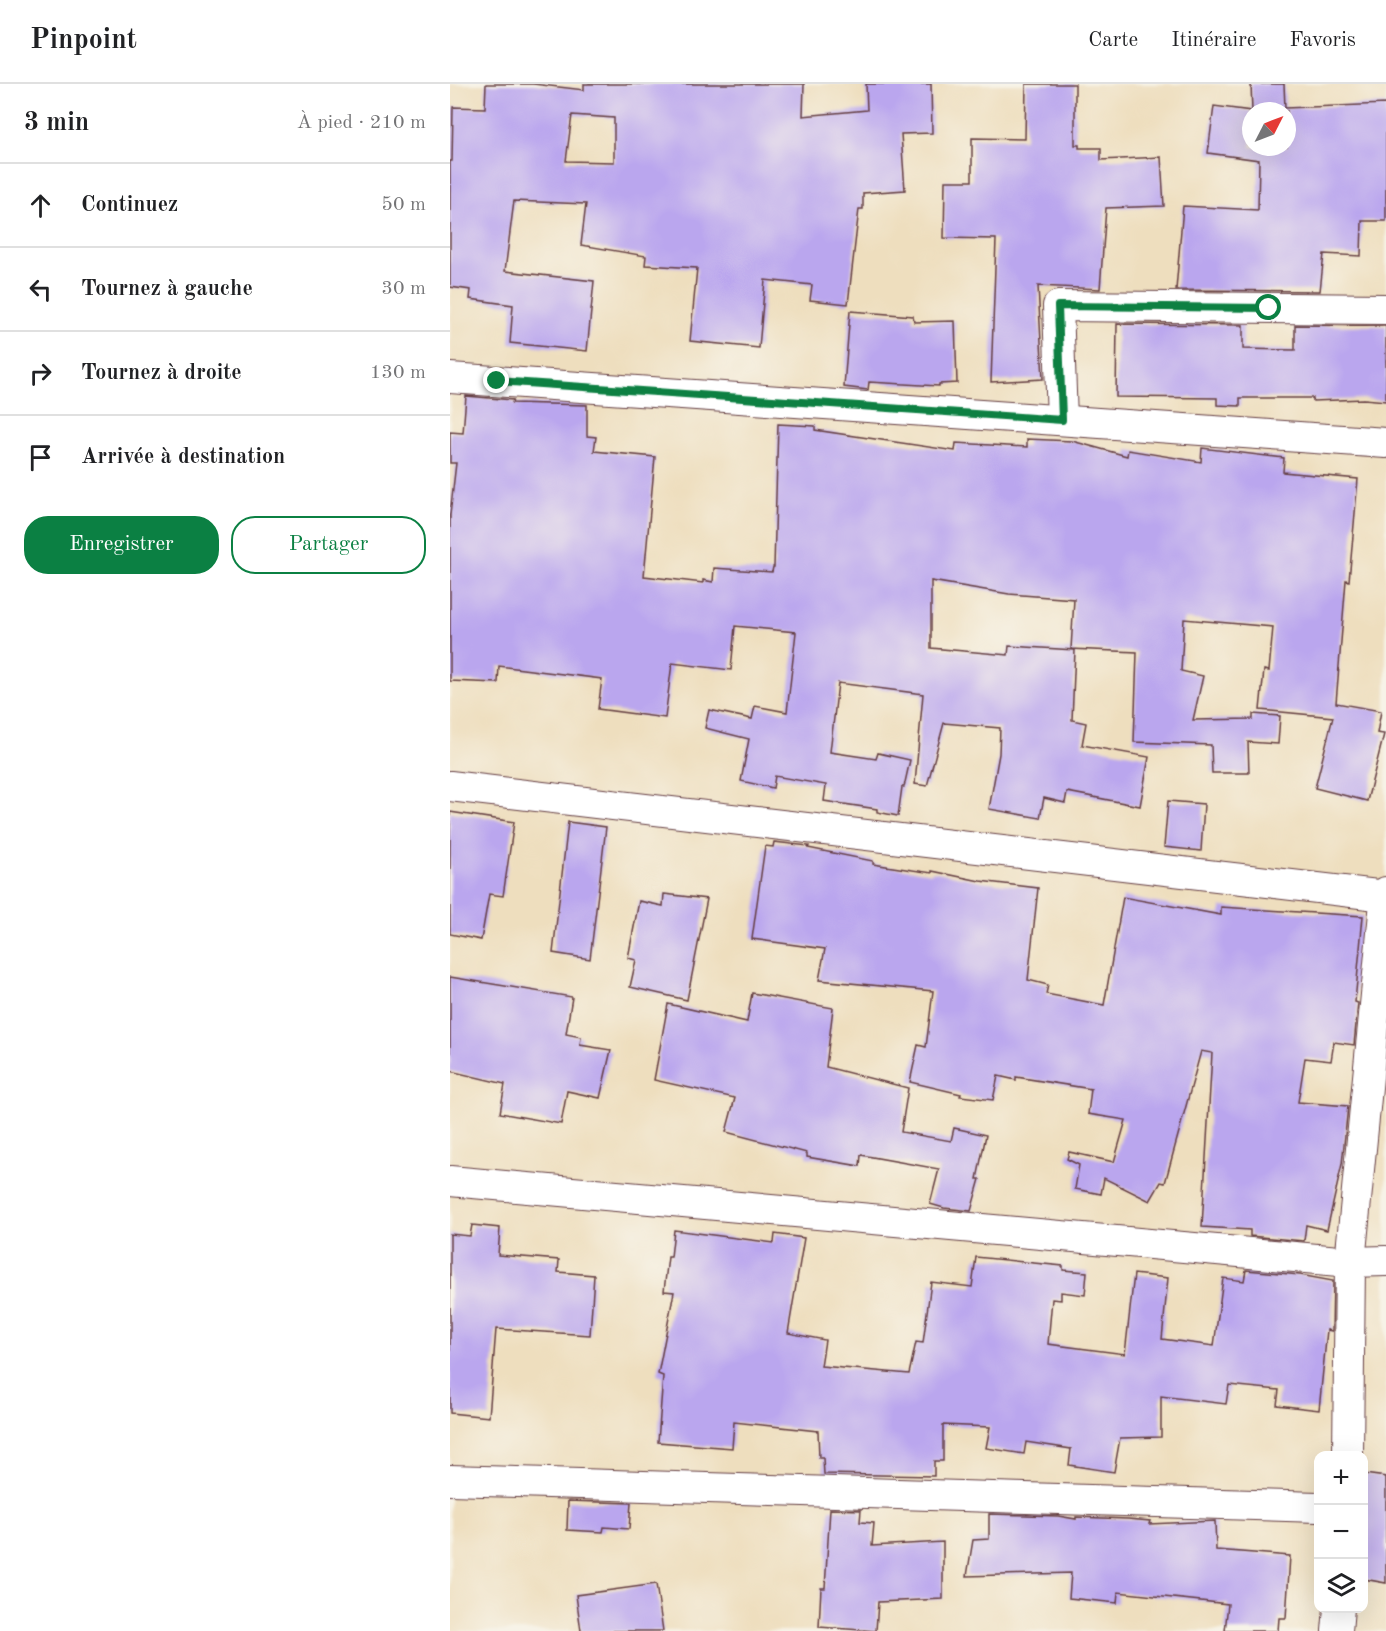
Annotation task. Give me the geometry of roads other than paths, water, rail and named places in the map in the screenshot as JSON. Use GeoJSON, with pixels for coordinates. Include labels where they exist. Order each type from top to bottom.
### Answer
{"type":"FeatureCollection","features":[{"type":"Feature","properties":{"kind":"street"},"geometry":{"type":"LineString","coordinates":[[1062,420],[1058,306],[1386,309]]}},
{"type":"Feature","properties":{"kind":"street"},"geometry":{"type":"LineString","coordinates":[[450,378],[1386,443]]}},
{"type":"Feature","properties":{"kind":"street"},"geometry":{"type":"LineString","coordinates":[[450,786],[1386,895],[1350,1262],[1348,1451]]}},
{"type":"Feature","properties":{"kind":"street"},"geometry":{"type":"LineString","coordinates":[[450,1181],[1350,1262],[1386,1261]]}},
{"type":"Feature","properties":{"kind":"street"},"geometry":{"type":"LineString","coordinates":[[450,1480],[1314,1507]]}},
{"type":"Feature","properties":{"kind":"street"},"geometry":{"type":"LineString","coordinates":[[1337,1631],[1339,1613]]}}]}
